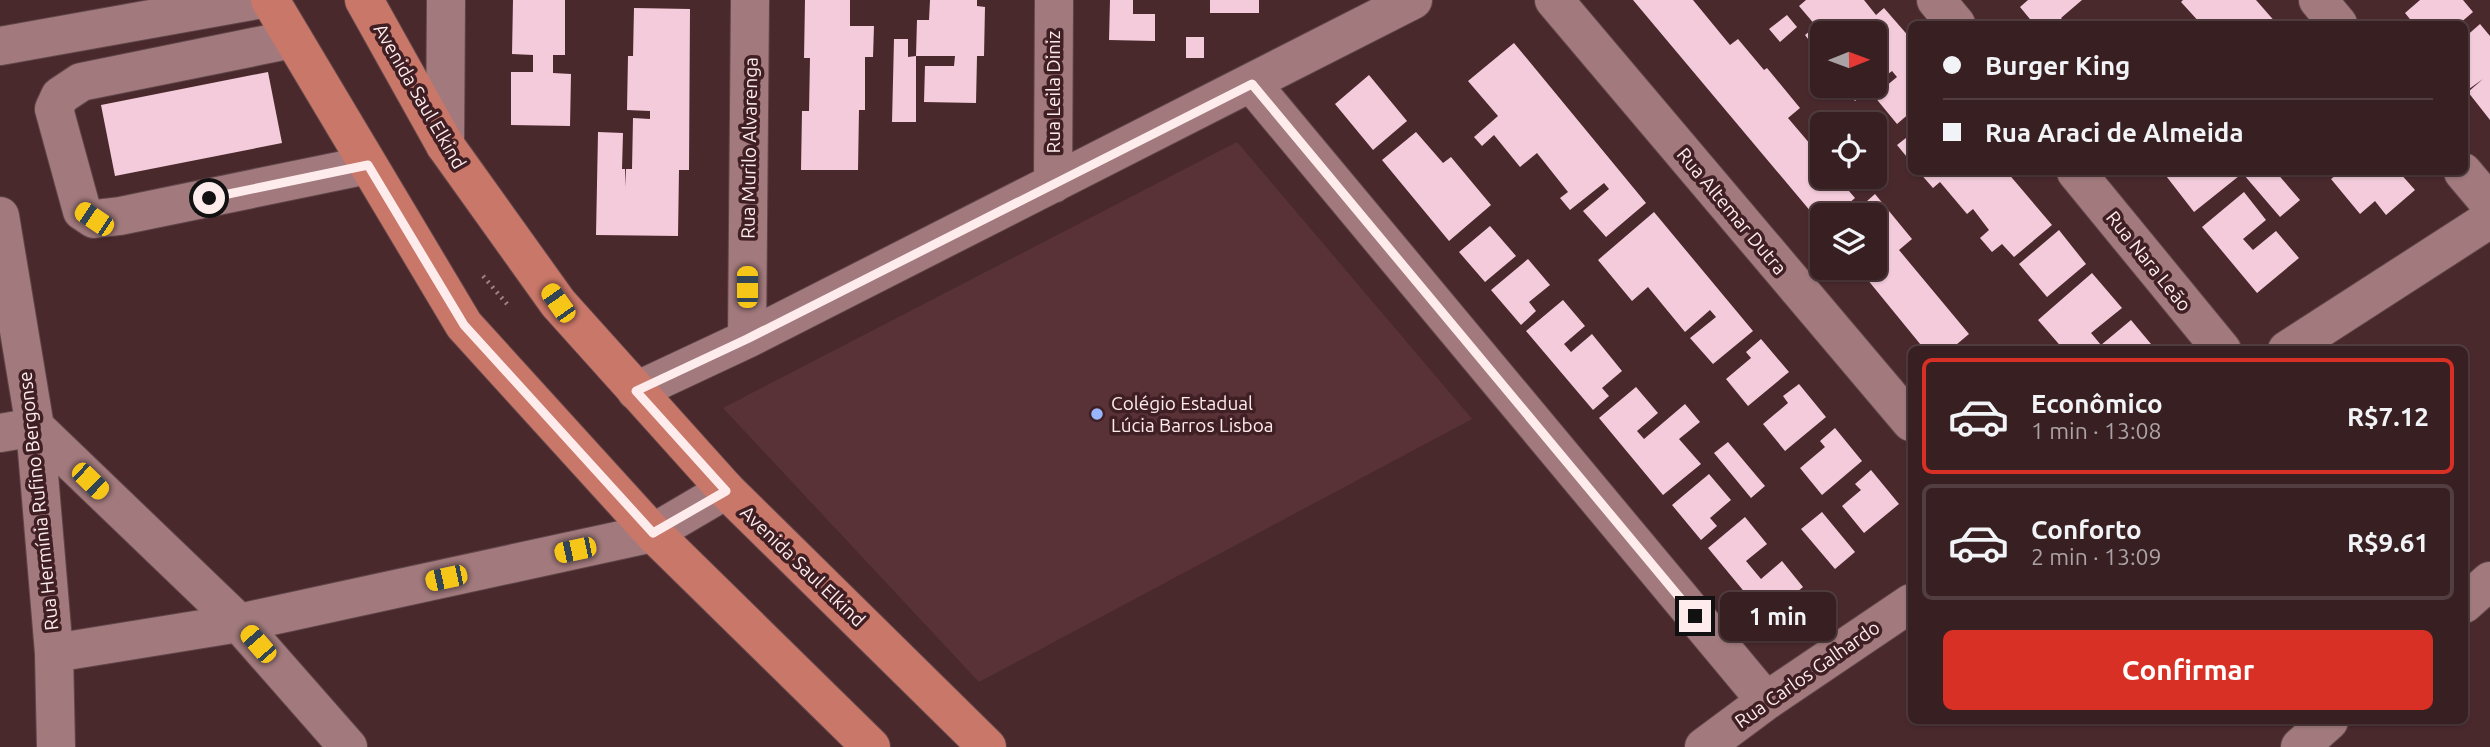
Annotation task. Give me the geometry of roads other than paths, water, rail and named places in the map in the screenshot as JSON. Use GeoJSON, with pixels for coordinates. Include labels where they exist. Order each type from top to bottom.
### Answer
{"type":"FeatureCollection","features":[{"type":"Feature","properties":{"kind":"main road"},"geometry":{"type":"LineString","coordinates":[[270,0],[464,325],[653,533],[871,747]]}},
{"type":"Feature","properties":{"kind":"main road","name":"Avenida Saul Elkind"},"geometry":{"type":"LineString","coordinates":[[364,0],[445,145],[558,303],[726,491],[988,747]]}},
{"type":"Feature","properties":{"kind":"street"},"geometry":{"type":"LineString","coordinates":[[0,46],[257,0]]}},
{"type":"Feature","properties":{"kind":"street"},"geometry":{"type":"LineString","coordinates":[[445,145],[446,0]]}},
{"type":"Feature","properties":{"kind":"street","name":"Rua Murilo Alvarenga"},"geometry":{"type":"LineString","coordinates":[[747,339],[750,0]]}},
{"type":"Feature","properties":{"kind":"street","name":"Rua Leila Diniz"},"geometry":{"type":"LineString","coordinates":[[1053,184],[1054,0]]}},
{"type":"Feature","properties":{"kind":"street"},"geometry":{"type":"LineString","coordinates":[[636,391],[747,339],[1252,84],[1354,15],[1413,0]]}},
{"type":"Feature","properties":{"kind":"street","name":"Rua Altemar Dutra"},"geometry":{"type":"LineString","coordinates":[[1554,0],[1908,418]]}},
{"type":"Feature","properties":{"kind":"street"},"geometry":{"type":"LineString","coordinates":[[1936,0],[1954,21]]}},
{"type":"Feature","properties":{"kind":"street"},"geometry":{"type":"LineString","coordinates":[[2318,0],[2336,21]]}},
{"type":"Feature","properties":{"kind":"street"},"geometry":{"type":"LineString","coordinates":[[293,39],[81,82],[60,96],[54,109],[82,211],[94,219],[120,216],[368,165]]}},
{"type":"Feature","properties":{"kind":"street"},"geometry":{"type":"LineString","coordinates":[[1252,84],[1766,701]]}},
{"type":"Feature","properties":{"kind":"street","name":"Rua Nara Leão"},"geometry":{"type":"LineString","coordinates":[[2078,175],[2219,346]]}},
{"type":"Feature","properties":{"kind":"street"},"geometry":{"type":"LineString","coordinates":[[2466,175],[2490,204]]}},
{"type":"Feature","properties":{"kind":"street","name":"Rua Hermínia Rufino Bergonse"},"geometry":{"type":"LineString","coordinates":[[0,216],[17,430],[54,653],[56,747]]}},
{"type":"Feature","properties":{"kind":"street"},"geometry":{"type":"LineString","coordinates":[[2293,346],[2490,219]]}},
{"type":"Feature","properties":{"kind":"street"},"geometry":{"type":"LineString","coordinates":[[17,430],[239,623],[348,747]]}},
{"type":"Feature","properties":{"kind":"street"},"geometry":{"type":"LineString","coordinates":[[54,653],[239,623],[653,533],[726,491]]}},
{"type":"Feature","properties":{"kind":"street"},"geometry":{"type":"LineString","coordinates":[[2468,600],[2490,581]]}},
{"type":"Feature","properties":{"kind":"street","name":"Rua Carlos Galhardo"},"geometry":{"type":"LineString","coordinates":[[1704,747],[1766,701],[1908,605]]}},
{"type":"Feature","properties":{"kind":"street"},"geometry":{"type":"LineString","coordinates":[[2300,747],[2326,724]]}},
{"type":"Feature","properties":{"kind":"place","name":"Colégio Estadual Lúcia Barros Lisboa"},"geometry":{"type":"Point","coordinates":[1097,414]}}]}
